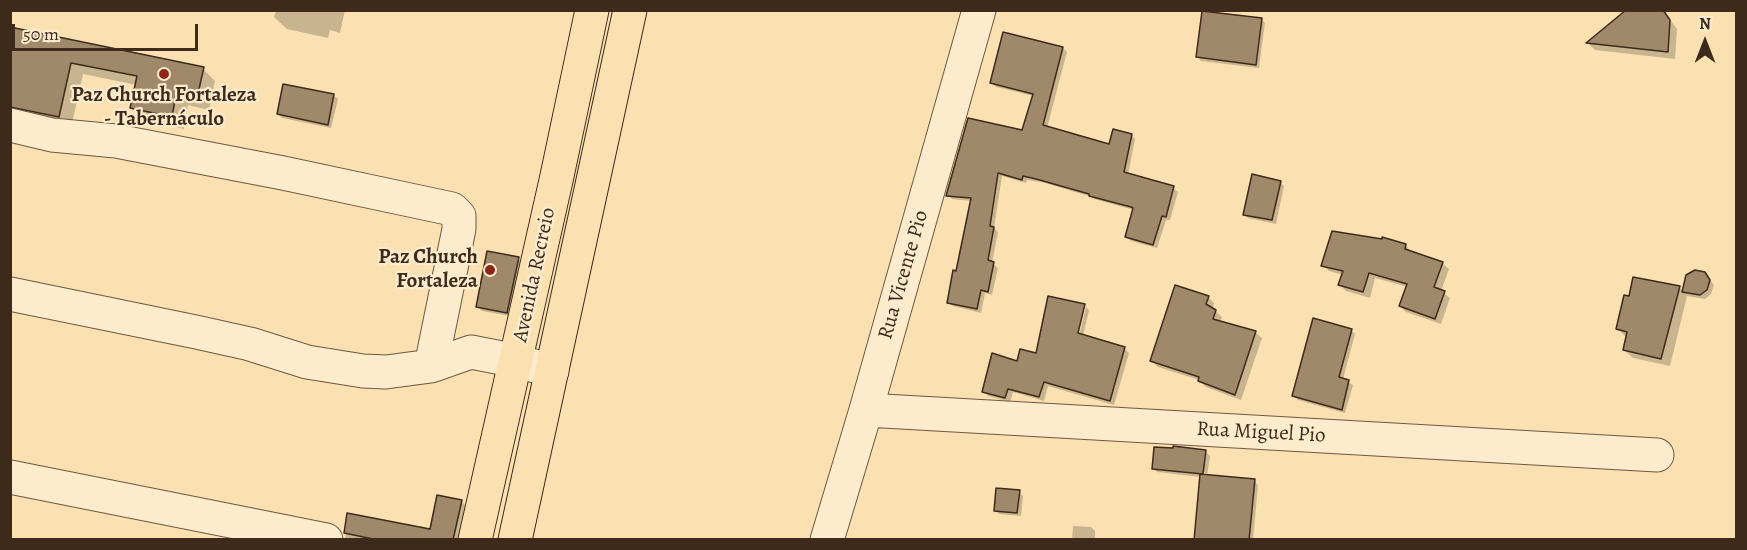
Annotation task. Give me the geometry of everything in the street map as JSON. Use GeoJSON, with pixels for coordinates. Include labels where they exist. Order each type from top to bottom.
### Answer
{"type":"FeatureCollection","features":[{"type":"Feature","properties":{"kind":"main road","name":"Avenida Recreio"},"geometry":{"type":"LineString","coordinates":[[475,540],[592,10]]}},
{"type":"Feature","properties":{"kind":"main road","name":"Avenida Recreio"},"geometry":{"type":"LineString","coordinates":[[515,540],[630,10]]}},
{"type":"Feature","properties":{"kind":"main road"},"geometry":{"type":"LineString","coordinates":[[557,176],[592,184]]}},
{"type":"Feature","properties":{"kind":"street","name":"Rua Vicente Pio"},"geometry":{"type":"LineString","coordinates":[[827,540],[979,10]]}},
{"type":"Feature","properties":{"kind":"street"},"geometry":{"type":"LineString","coordinates":[[10,125],[52,135],[116,141],[452,209],[459,216],[459,229],[431,366]]}},
{"type":"Feature","properties":{"kind":"street"},"geometry":{"type":"LineString","coordinates":[[10,294],[250,344],[307,362],[363,371],[386,372],[431,366],[471,352],[552,371]]}},
{"type":"Feature","properties":{"kind":"street","name":"Rua Miguel Pio"},"geometry":{"type":"LineString","coordinates":[[866,410],[1656,455]]}},
{"type":"Feature","properties":{"kind":"street"},"geometry":{"type":"LineString","coordinates":[[10,477],[326,540]]}},
{"type":"Feature","properties":{"kind":"building"},"geometry":{"type":"Polygon","coordinates":[[[1626,10],[1663,10],[1670,20],[1668,52],[1586,43],[1626,10]]]}},
{"type":"Feature","properties":{"kind":"building"},"geometry":{"type":"Polygon","coordinates":[[[1202,11],[1262,18],[1256,65],[1196,57],[1202,11]]]}},
{"type":"Feature","properties":{"kind":"building","name":"Paz Church Fortaleza - Tabernáculo"},"geometry":{"type":"Polygon","coordinates":[[[10,27],[204,67],[197,98],[176,94],[172,117],[130,108],[137,76],[71,63],[59,117],[10,107],[10,27]]]}},
{"type":"Feature","properties":{"kind":"building"},"geometry":{"type":"Polygon","coordinates":[[[1003,32],[1063,47],[1043,125],[1109,144],[1113,129],[1132,134],[1124,172],[1174,186],[1166,217],[1162,216],[1153,245],[1125,237],[1133,208],[1131,207],[1036,179],[1023,176],[1022,180],[998,173],[990,226],[994,227],[988,260],[994,262],[988,292],[981,290],[977,309],[947,303],[971,198],[946,196],[968,118],[1022,130],[1033,94],[990,83],[1003,32]]]}},
{"type":"Feature","properties":{"kind":"building"},"geometry":{"type":"Polygon","coordinates":[[[283,84],[334,94],[328,125],[277,114],[283,84]]]}},
{"type":"Feature","properties":{"kind":"building"},"geometry":{"type":"Polygon","coordinates":[[[1252,174],[1281,181],[1272,220],[1243,215],[1252,174]]]}},
{"type":"Feature","properties":{"kind":"building"},"geometry":{"type":"Polygon","coordinates":[[[1332,231],[1382,239],[1382,237],[1406,244],[1405,249],[1443,262],[1434,287],[1445,291],[1435,319],[1399,306],[1407,284],[1369,273],[1363,292],[1338,285],[1343,271],[1321,266],[1332,231]]]}},
{"type":"Feature","properties":{"kind":"building"},"geometry":{"type":"Polygon","coordinates":[[[487,251],[519,257],[507,313],[476,307],[487,251]]]}},
{"type":"Feature","properties":{"kind":"building"},"geometry":{"type":"Polygon","coordinates":[[[1695,270],[1705,272],[1710,280],[1707,290],[1700,295],[1682,292],[1686,275],[1695,270]]]}},
{"type":"Feature","properties":{"kind":"building"},"geometry":{"type":"Polygon","coordinates":[[[1633,277],[1680,286],[1661,359],[1623,350],[1627,332],[1616,329],[1624,295],[1629,296],[1633,277]]]}},
{"type":"Feature","properties":{"kind":"building"},"geometry":{"type":"Polygon","coordinates":[[[1175,285],[1209,296],[1206,304],[1216,310],[1213,319],[1256,331],[1235,395],[1198,381],[1199,377],[1150,361],[1175,285]]]}},
{"type":"Feature","properties":{"kind":"building"},"geometry":{"type":"Polygon","coordinates":[[[1048,296],[1085,304],[1078,333],[1125,347],[1110,401],[1044,382],[1039,397],[1008,389],[1005,398],[982,392],[992,353],[1017,361],[1020,349],[1036,353],[1048,296]]]}},
{"type":"Feature","properties":{"kind":"building"},"geometry":{"type":"Polygon","coordinates":[[[1313,318],[1352,329],[1339,377],[1349,380],[1342,410],[1292,396],[1313,318]]]}},
{"type":"Feature","properties":{"kind":"building"},"geometry":{"type":"Polygon","coordinates":[[[1173,446],[1206,450],[1203,474],[1152,469],[1154,447],[1173,448],[1173,446]]]}},
{"type":"Feature","properties":{"kind":"building"},"geometry":{"type":"Polygon","coordinates":[[[1200,474],[1255,479],[1249,540],[1194,540],[1200,474]]]}},
{"type":"Feature","properties":{"kind":"building"},"geometry":{"type":"Polygon","coordinates":[[[996,488],[1020,490],[1017,513],[994,511],[996,488]]]}},
{"type":"Feature","properties":{"kind":"building"},"geometry":{"type":"Polygon","coordinates":[[[437,495],[462,500],[453,540],[378,540],[344,533],[347,513],[430,529],[437,495]]]}},
{"type":"Feature","properties":{"kind":"place","name":"Paz Church Fortaleza - Tabernáculo"},"geometry":{"type":"Point","coordinates":[164,74]}},
{"type":"Feature","properties":{"kind":"place","name":"Paz Church Fortaleza"},"geometry":{"type":"Point","coordinates":[490,270]}}]}
